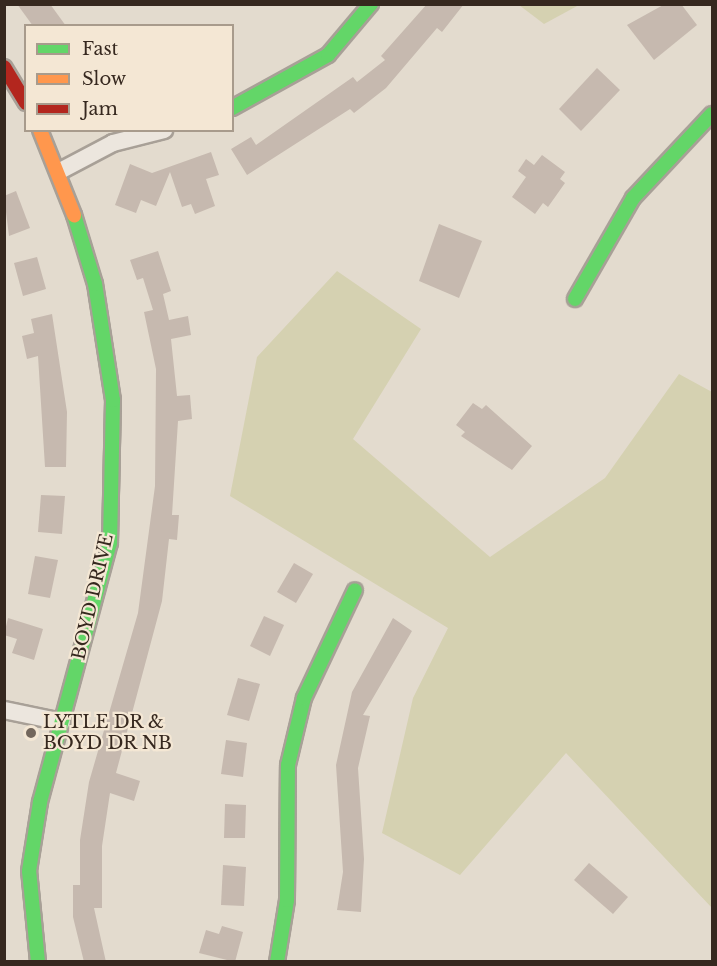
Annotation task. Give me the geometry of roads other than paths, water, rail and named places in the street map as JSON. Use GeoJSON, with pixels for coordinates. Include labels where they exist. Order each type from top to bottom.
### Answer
{"type":"FeatureCollection","features":[{"type":"Feature","properties":{"kind":"street"},"geometry":{"type":"LineString","coordinates":[[234,107],[328,55],[371,4]]}},
{"type":"Feature","properties":{"kind":"street"},"geometry":{"type":"LineString","coordinates":[[4,67],[24,100]]}},
{"type":"Feature","properties":{"kind":"street"},"geometry":{"type":"LineString","coordinates":[[575,299],[633,198],[712,114]]}},
{"type":"Feature","properties":{"kind":"street","name":"BOYD DRIVE"},"geometry":{"type":"LineString","coordinates":[[38,962],[29,871],[40,802],[110,543],[112,400],[95,284],[60,171],[41,132]]}},
{"type":"Feature","properties":{"kind":"street"},"geometry":{"type":"LineString","coordinates":[[60,171],[113,144],[158,132]]}},
{"type":"Feature","properties":{"kind":"street"},"geometry":{"type":"LineString","coordinates":[[277,962],[287,900],[288,765],[304,698],[355,590]]}},
{"type":"Feature","properties":{"kind":"street"},"geometry":{"type":"LineString","coordinates":[[4,710],[62,722]]}},
{"type":"Feature","properties":{"kind":"place","name":"LYTLE DR & BOYD DR NB"},"geometry":{"type":"Point","coordinates":[31,733]}}]}
